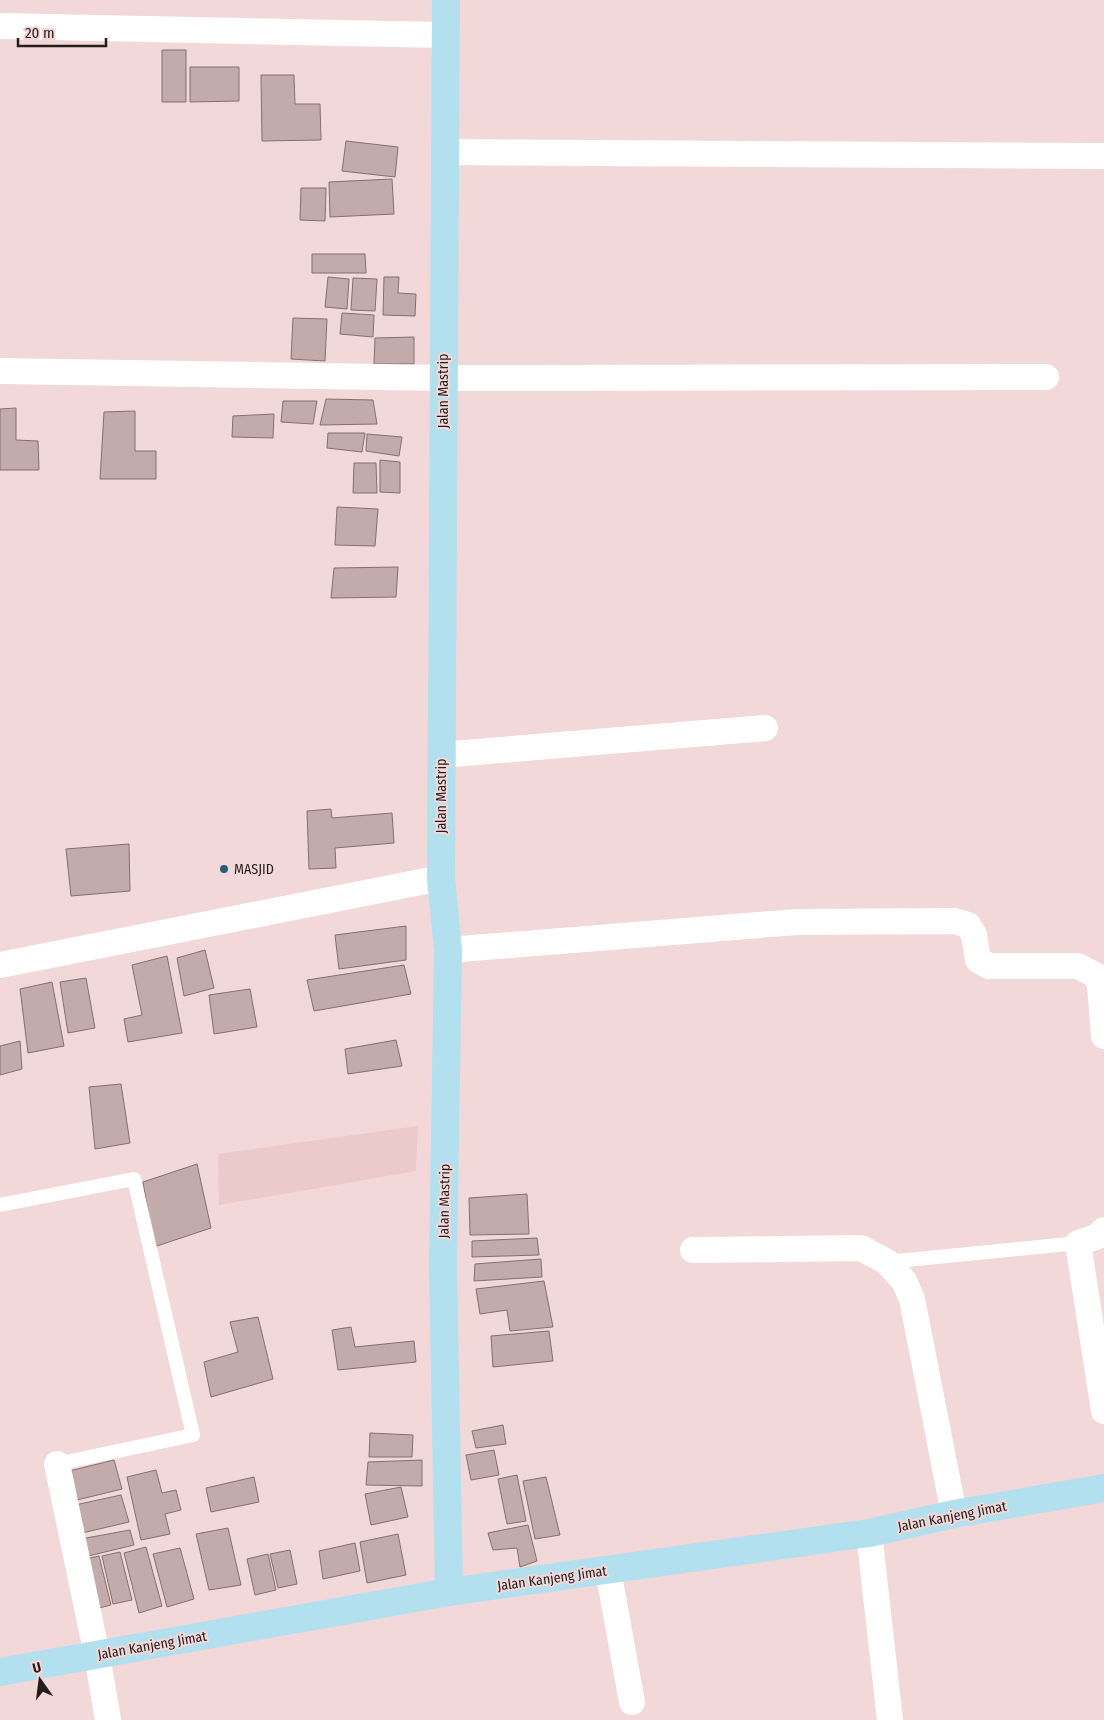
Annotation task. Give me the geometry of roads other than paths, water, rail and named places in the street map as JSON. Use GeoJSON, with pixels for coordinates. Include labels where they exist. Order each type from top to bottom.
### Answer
{"type":"FeatureCollection","features":[{"type":"Feature","properties":{"kind":"main road","name":"Jalan Mastrip"},"geometry":{"type":"LineString","coordinates":[[446,0],[441,878],[448,950],[443,1264],[449,1592]]}},
{"type":"Feature","properties":{"kind":"main road","name":"Jalan Kanjeng Jimat"},"geometry":{"type":"LineString","coordinates":[[0,1672],[449,1592],[869,1533],[954,1514],[1104,1488]]}},
{"type":"Feature","properties":{"kind":"street"},"geometry":{"type":"LineString","coordinates":[[0,26],[445,35]]}},
{"type":"Feature","properties":{"kind":"street"},"geometry":{"type":"LineString","coordinates":[[445,152],[1104,156]]}},
{"type":"Feature","properties":{"kind":"street"},"geometry":{"type":"LineString","coordinates":[[0,371],[443,378],[1046,377]]}},
{"type":"Feature","properties":{"kind":"street"},"geometry":{"type":"LineString","coordinates":[[441,755],[765,728]]}},
{"type":"Feature","properties":{"kind":"street"},"geometry":{"type":"LineString","coordinates":[[0,965],[441,878]]}},
{"type":"Feature","properties":{"kind":"street"},"geometry":{"type":"LineString","coordinates":[[448,950],[798,922],[954,921],[968,925],[974,935],[978,960],[989,966],[1078,966],[1097,976],[1100,985],[1104,1036]]}},
{"type":"Feature","properties":{"kind":"street"},"geometry":{"type":"LineString","coordinates":[[1104,1230],[1096,1237],[1078,1244],[1104,1411]]}},
{"type":"Feature","properties":{"kind":"street"},"geometry":{"type":"LineString","coordinates":[[693,1250],[861,1248],[887,1262],[904,1281],[912,1299],[954,1514]]}},
{"type":"Feature","properties":{"kind":"street"},"geometry":{"type":"LineString","coordinates":[[57,1464],[97,1655],[108,1720]]}},
{"type":"Feature","properties":{"kind":"street"},"geometry":{"type":"LineString","coordinates":[[869,1533],[890,1720]]}},
{"type":"Feature","properties":{"kind":"street"},"geometry":{"type":"LineString","coordinates":[[608,1570],[632,1702]]}},
{"type":"Feature","properties":{"kind":"lane"},"geometry":{"type":"LineString","coordinates":[[0,1205],[134,1179],[192,1435],[57,1464]]}},
{"type":"Feature","properties":{"kind":"lane"},"geometry":{"type":"LineString","coordinates":[[887,1262],[1078,1244]]}},
{"type":"Feature","properties":{"kind":"place","name":"MASJID"},"geometry":{"type":"Point","coordinates":[224,869]}}]}
